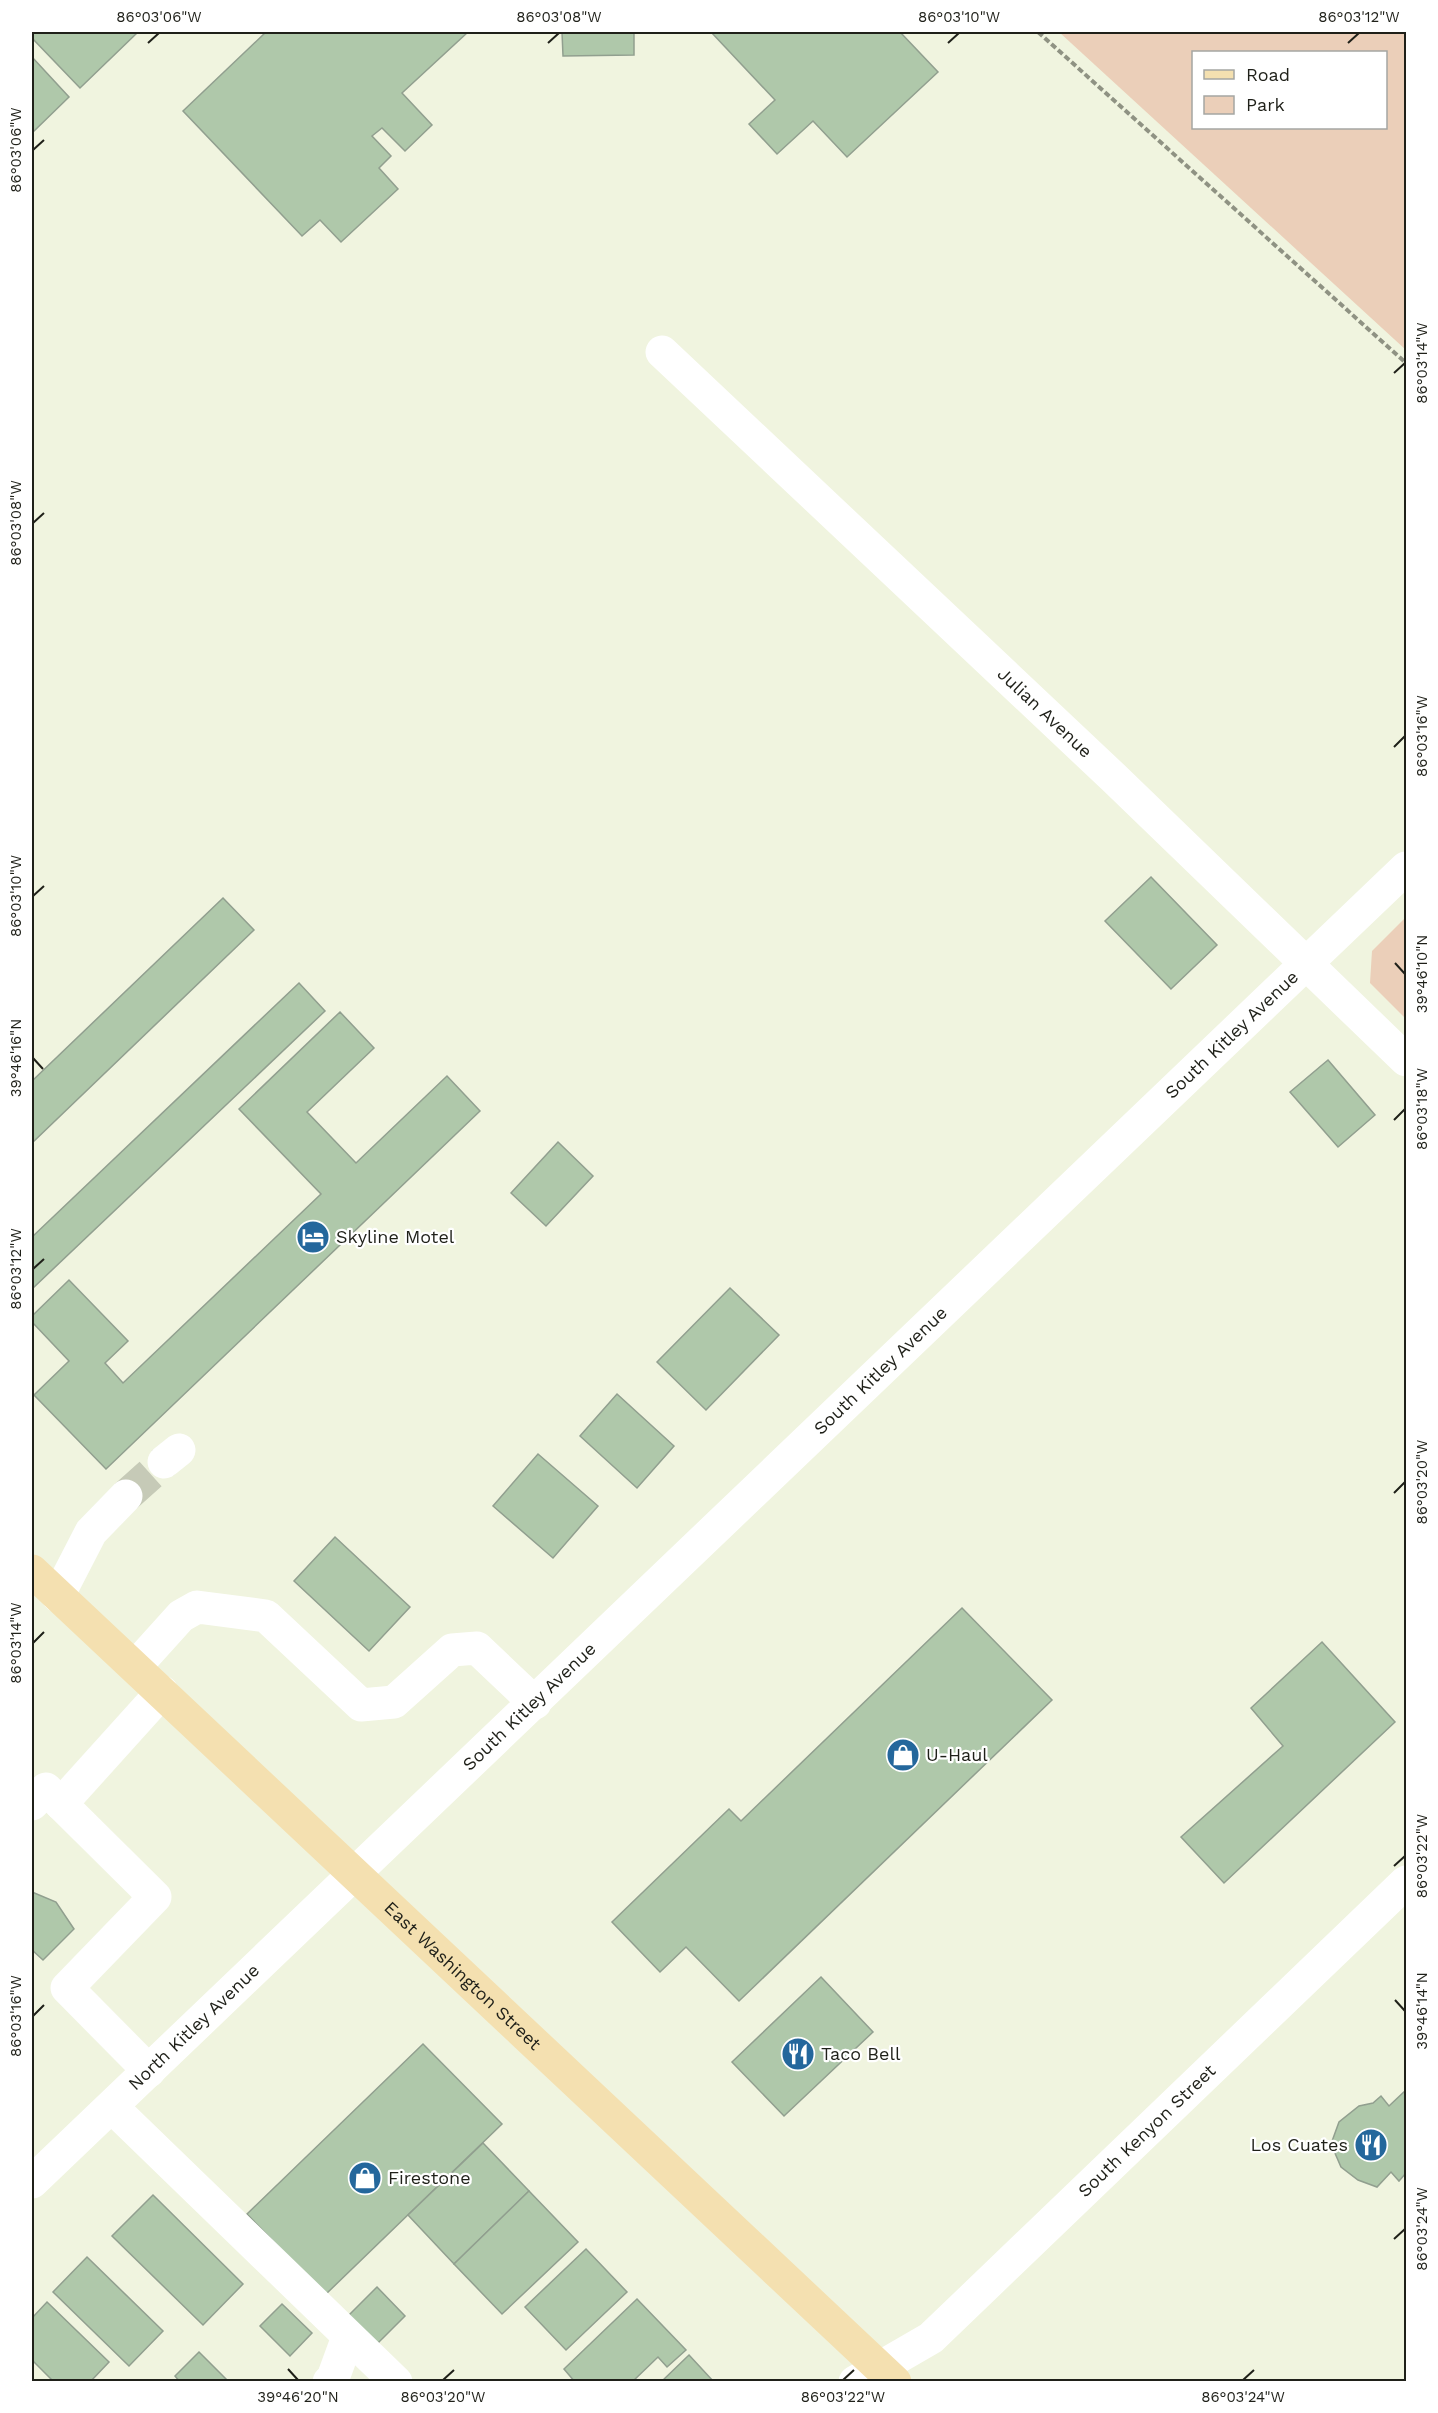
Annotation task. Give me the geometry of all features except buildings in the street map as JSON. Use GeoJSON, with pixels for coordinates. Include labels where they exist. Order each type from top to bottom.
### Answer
{"type":"FeatureCollection","features":[{"type":"Feature","properties":{"kind":"main road","name":"East Washington Street"},"geometry":{"type":"LineString","coordinates":[[32,1571],[356,1874],[877,2377]]}},
{"type":"Feature","properties":{"kind":"street","name":"Julian Avenue"},"geometry":{"type":"LineString","coordinates":[[671,361],[1407,1060]]}},
{"type":"Feature","properties":{"kind":"street","name":"South Kitley Avenue"},"geometry":{"type":"LineString","coordinates":[[356,1874],[1407,868]]}},
{"type":"Feature","properties":{"kind":"street"},"geometry":{"type":"LineString","coordinates":[[58,1596],[92,1532],[126,1497]]}},
{"type":"Feature","properties":{"kind":"street"},"geometry":{"type":"LineString","coordinates":[[135,1667],[181,1616],[197,1607],[266,1616],[361,1705],[394,1702],[452,1650],[477,1648],[536,1703]]}},
{"type":"Feature","properties":{"kind":"street"},"geometry":{"type":"LineString","coordinates":[[149,2071],[67,1988],[155,1897],[46,1804],[162,1692]]}},
{"type":"Feature","properties":{"kind":"street","name":"North Kitley Avenue"},"geometry":{"type":"LineString","coordinates":[[32,2182],[356,1874]]}},
{"type":"Feature","properties":{"kind":"street","name":"South Kenyon Street"},"geometry":{"type":"LineString","coordinates":[[877,2377],[936,2333],[1407,1882]]}},
{"type":"Feature","properties":{"kind":"street"},"geometry":{"type":"LineString","coordinates":[[112,2107],[396,2382]]}},
{"type":"Feature","properties":{"kind":"street"},"geometry":{"type":"LineString","coordinates":[[329,2382],[333,2378],[348,2337]]}},
{"type":"Feature","properties":{"kind":"path"},"geometry":{"type":"LineString","coordinates":[[1038,32],[1407,363]]}},
{"type":"Feature","properties":{"kind":"green space"},"geometry":{"type":"Polygon","coordinates":[[[1059,32],[1406,32],[1406,350],[1059,32]]]}},
{"type":"Feature","properties":{"kind":"green space"},"geometry":{"type":"Polygon","coordinates":[[[1406,917],[1406,1019],[1370,983],[1372,951],[1406,917]]]}},
{"type":"Feature","properties":{"kind":"tunnel"},"geometry":{"type":"LineString","coordinates":[[126,1496],[164,1462]]}},
{"type":"Feature","properties":{"kind":"place","name":"Skyline Motel"},"geometry":{"type":"Point","coordinates":[313,1237]}},
{"type":"Feature","properties":{"kind":"place","name":"U-Haul"},"geometry":{"type":"Point","coordinates":[903,1755]}},
{"type":"Feature","properties":{"kind":"place","name":"Taco Bell"},"geometry":{"type":"Point","coordinates":[798,2054]}},
{"type":"Feature","properties":{"kind":"place","name":"Los Cuates"},"geometry":{"type":"Point","coordinates":[1371,2145]}},
{"type":"Feature","properties":{"kind":"place","name":"Firestone"},"geometry":{"type":"Point","coordinates":[365,2178]}}]}
